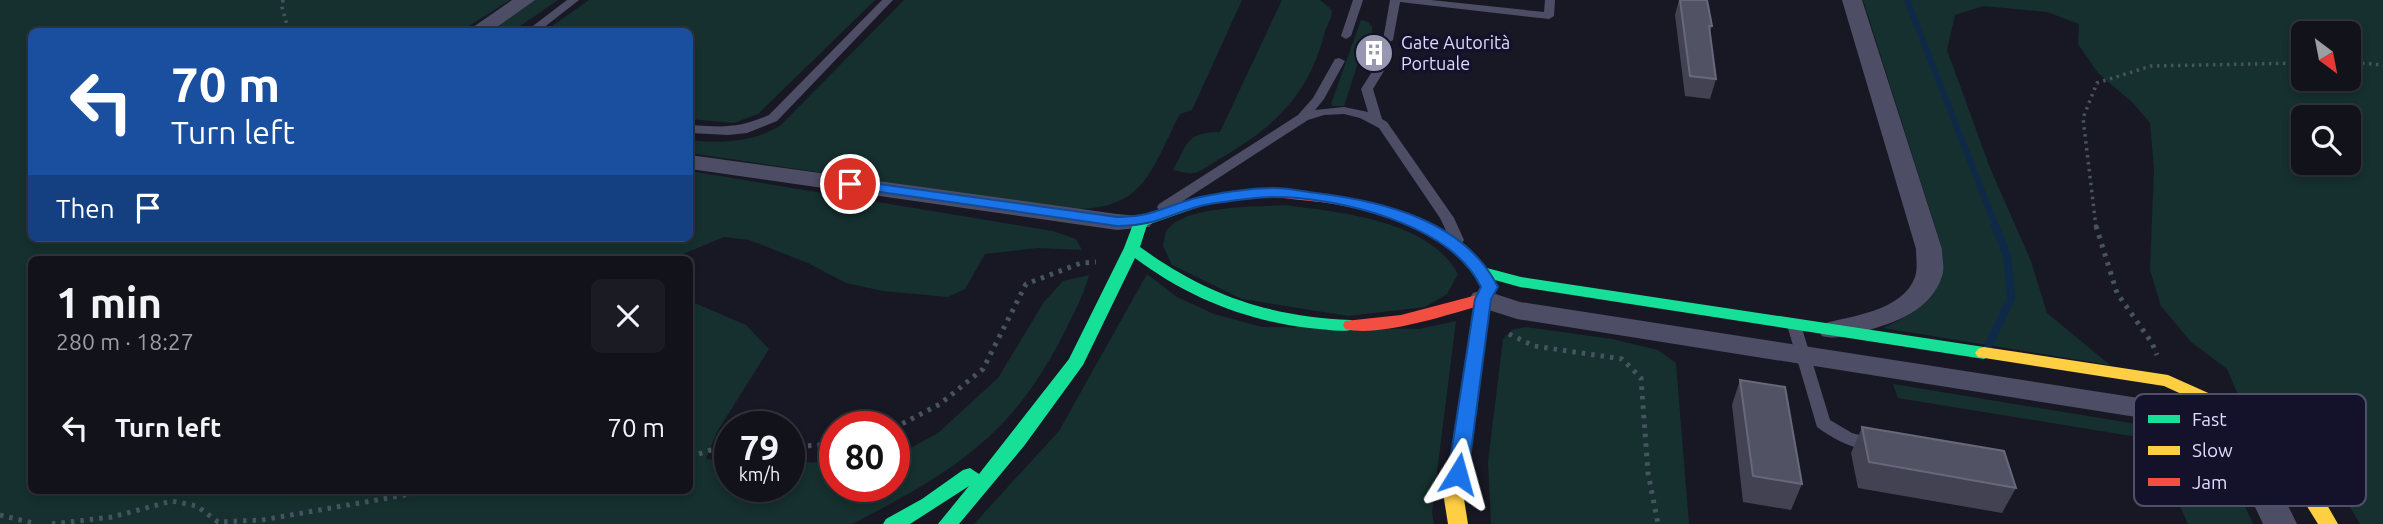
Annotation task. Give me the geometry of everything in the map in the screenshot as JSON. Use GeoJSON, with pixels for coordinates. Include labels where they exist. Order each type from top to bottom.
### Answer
{"type":"FeatureCollection","features":[{"type":"Feature","properties":{"kind":"main road"},"geometry":{"type":"LineString","coordinates":[[948,524],[1017,441],[1077,361],[1128,255],[1140,222],[1205,200],[1274,192],[1354,202],[1426,226],[1462,250],[1482,297],[1454,499],[1458,524]]}},
{"type":"Feature","properties":{"kind":"main road"},"geometry":{"type":"LineString","coordinates":[[1128,255],[1219,302],[1281,318],[1362,325],[1432,315],[1482,297]]}},
{"type":"Feature","properties":{"kind":"main road"},"geometry":{"type":"LineString","coordinates":[[1798,339],[1831,331],[2168,382],[2196,394]]}},
{"type":"Feature","properties":{"kind":"main road"},"geometry":{"type":"LineString","coordinates":[[893,524],[929,505],[1017,441]]}},
{"type":"Feature","properties":{"kind":"main road"},"geometry":{"type":"LineString","coordinates":[[2318,506],[2328,524]]}},
{"type":"Feature","properties":{"kind":"street"},"geometry":{"type":"LineString","coordinates":[[482,28],[525,0]]}},
{"type":"Feature","properties":{"kind":"street"},"geometry":{"type":"LineString","coordinates":[[1831,331],[1866,323],[1893,311],[1913,299],[1930,275],[1929,249],[1852,0]]}},
{"type":"Feature","properties":{"kind":"street"},"geometry":{"type":"LineString","coordinates":[[693,162],[1117,222],[1140,222]]}},
{"type":"Feature","properties":{"kind":"street"},"geometry":{"type":"LineString","coordinates":[[1482,297],[1517,310],[1798,339],[2134,405]]}},
{"type":"Feature","properties":{"kind":"street"},"geometry":{"type":"LineString","coordinates":[[2271,506],[2280,524]]}},
{"type":"Feature","properties":{"kind":"lane"},"geometry":{"type":"LineString","coordinates":[[536,28],[574,0]]}},
{"type":"Feature","properties":{"kind":"lane"},"geometry":{"type":"LineString","coordinates":[[693,129],[747,129],[773,118],[888,0]]}},
{"type":"Feature","properties":{"kind":"lane"},"geometry":{"type":"LineString","coordinates":[[1346,36],[1358,0]]}},
{"type":"Feature","properties":{"kind":"lane"},"geometry":{"type":"LineString","coordinates":[[1388,40],[1395,0]]}},
{"type":"Feature","properties":{"kind":"lane"},"geometry":{"type":"LineString","coordinates":[[1404,0],[1549,16],[1550,0]]}},
{"type":"Feature","properties":{"kind":"lane"},"geometry":{"type":"LineString","coordinates":[[1298,121],[1318,100],[1339,61]]}},
{"type":"Feature","properties":{"kind":"lane"},"geometry":{"type":"LineString","coordinates":[[1376,120],[1367,89],[1381,66]]}},
{"type":"Feature","properties":{"kind":"lane"},"geometry":{"type":"LineString","coordinates":[[1140,222],[1298,121],[1312,114],[1334,110],[1362,114],[1376,120],[1387,131],[1447,218],[1462,250]]}},
{"type":"Feature","properties":{"kind":"lane"},"geometry":{"type":"LineString","coordinates":[[1798,339],[1823,423],[1851,440],[1891,447]]}},
{"type":"Feature","properties":{"kind":"path"},"geometry":{"type":"LineString","coordinates":[[283,0],[282,7],[288,28]]}},
{"type":"Feature","properties":{"kind":"path"},"geometry":{"type":"LineString","coordinates":[[2168,382],[2152,343],[2116,293],[2097,232],[2082,118],[2097,83],[2151,66],[2291,63]]}},
{"type":"Feature","properties":{"kind":"path"},"geometry":{"type":"LineString","coordinates":[[2361,63],[2383,65]]}},
{"type":"Feature","properties":{"kind":"path"},"geometry":{"type":"LineString","coordinates":[[910,420],[940,404],[983,369],[1026,284],[1081,263],[1128,255]]}},
{"type":"Feature","properties":{"kind":"path"},"geometry":{"type":"LineString","coordinates":[[1482,297],[1534,346],[1622,359],[1641,378],[1648,473],[1658,524]]}},
{"type":"Feature","properties":{"kind":"path"},"geometry":{"type":"LineString","coordinates":[[693,456],[714,450]]}},
{"type":"Feature","properties":{"kind":"path"},"geometry":{"type":"LineString","coordinates":[[52,524],[112,517],[172,501],[197,506],[218,522],[262,520],[411,494]]}},
{"type":"Feature","properties":{"kind":"path"},"geometry":{"type":"LineString","coordinates":[[0,515],[37,524]]}},
{"type":"Feature","properties":{"kind":"green space"},"geometry":{"type":"Polygon","coordinates":[[[0,0],[510,0],[466,28],[28,28],[28,242],[693,242],[693,171],[1053,231],[1076,239],[1082,250],[1037,248],[985,254],[965,289],[948,297],[883,291],[846,283],[808,263],[749,240],[724,237],[678,256],[28,256],[28,494],[693,494],[693,302],[746,325],[769,349],[730,411],[714,411],[714,439],[706,459],[714,460],[714,502],[805,502],[805,462],[819,463],[819,502],[894,502],[852,524],[0,524],[0,0]]]}},
{"type":"Feature","properties":{"kind":"green space"},"geometry":{"type":"Polygon","coordinates":[[[533,0],[558,0],[517,28],[491,28],[533,0]]]}},
{"type":"Feature","properties":{"kind":"green space"},"geometry":{"type":"Polygon","coordinates":[[[589,0],[875,0],[758,114],[734,123],[693,119],[693,28],[549,28],[589,0]]]}},
{"type":"Feature","properties":{"kind":"green space"},"geometry":{"type":"Polygon","coordinates":[[[904,0],[1242,0],[1192,110],[1180,114],[1160,155],[1141,185],[1113,204],[1066,209],[693,153],[693,140],[713,142],[749,138],[781,125],[904,0]]]}},
{"type":"Feature","properties":{"kind":"green space"},"geometry":{"type":"Polygon","coordinates":[[[1282,0],[1320,0],[1332,10],[1317,56],[1299,92],[1274,121],[1223,157],[1194,173],[1173,170],[1189,141],[1200,134],[1220,132],[1282,0]]]}},
{"type":"Feature","properties":{"kind":"green space"},"geometry":{"type":"Polygon","coordinates":[[[1863,0],[2383,0],[2383,524],[2360,524],[2349,506],[2366,506],[2366,394],[2238,394],[2227,369],[2191,342],[2161,306],[2150,270],[2154,169],[2150,123],[2133,103],[2098,73],[2078,44],[2079,24],[2047,12],[1983,6],[1955,15],[1947,50],[1990,168],[2031,261],[2047,313],[2110,365],[1883,328],[1910,314],[1930,298],[1941,276],[1941,245],[1863,0]]]}},
{"type":"Feature","properties":{"kind":"green space"},"geometry":{"type":"Polygon","coordinates":[[[1361,20],[1372,27],[1372,36],[1365,41],[1344,106],[1333,106],[1331,104],[1361,20]]]}},
{"type":"Feature","properties":{"kind":"green space"},"geometry":{"type":"Polygon","coordinates":[[[1285,205],[1356,216],[1405,230],[1426,241],[1444,256],[1458,274],[1447,294],[1425,307],[1348,316],[1242,299],[1172,265],[1163,246],[1167,230],[1189,216],[1222,209],[1285,205]]]}},
{"type":"Feature","properties":{"kind":"green space"},"geometry":{"type":"Polygon","coordinates":[[[1147,274],[1177,297],[1214,314],[1262,327],[1419,329],[1456,321],[1432,512],[1434,524],[974,524],[1059,431],[1147,274]]]}},
{"type":"Feature","properties":{"kind":"green space"},"geometry":{"type":"Polygon","coordinates":[[[1089,275],[1077,308],[1061,339],[1020,403],[998,428],[973,450],[910,493],[910,448],[938,433],[998,378],[1044,302],[1063,281],[1089,275]]]}},
{"type":"Feature","properties":{"kind":"green space"},"geometry":{"type":"Polygon","coordinates":[[[1526,327],[1612,339],[1658,350],[1676,363],[1689,524],[1491,524],[1488,462],[1503,339],[1512,330],[1526,327]]]}},
{"type":"Feature","properties":{"kind":"green space"},"geometry":{"type":"Polygon","coordinates":[[[1893,384],[2134,424],[2134,436],[1898,398],[1893,384]]]}},
{"type":"Feature","properties":{"kind":"green space"},"geometry":{"type":"Polygon","coordinates":[[[2180,506],[2245,506],[2253,524],[2188,524],[2180,506]]]}},
{"type":"Feature","properties":{"kind":"building"},"geometry":{"type":"Polygon","coordinates":[[[1680,0],[1707,0],[1716,79],[1690,76],[1680,0]]]}},
{"type":"Feature","properties":{"kind":"building"},"geometry":{"type":"Polygon","coordinates":[[[1740,380],[1785,387],[1802,484],[1753,476],[1740,380]]]}},
{"type":"Feature","properties":{"kind":"building"},"geometry":{"type":"Polygon","coordinates":[[[1862,427],[2004,451],[2016,488],[1869,462],[1862,427]]]}},
{"type":"Feature","properties":{"kind":"waterway"},"geometry":{"type":"LineString","coordinates":[[1907,0],[1996,227]]}},
{"type":"Feature","properties":{"kind":"waterway"},"geometry":{"type":"LineString","coordinates":[[1988,347],[2011,298],[2007,255],[1995,226]]}},
{"type":"Feature","properties":{"kind":"traffic: fast"},"geometry":{"type":"LineString","coordinates":[[1274,192],[1205,200],[1140,222],[1132,248],[1182,282],[1234,306],[1290,320],[1351,325]]}},
{"type":"Feature","properties":{"kind":"traffic: fast"},"geometry":{"type":"LineString","coordinates":[[948,524],[1017,441],[1077,361],[1132,248]]}},
{"type":"Feature","properties":{"kind":"traffic: fast"},"geometry":{"type":"LineString","coordinates":[[1483,272],[1520,282],[1984,353]]}},
{"type":"Feature","properties":{"kind":"traffic: fast"},"geometry":{"type":"LineString","coordinates":[[893,524],[929,504],[970,475]]}},
{"type":"Feature","properties":{"kind":"traffic: slow"},"geometry":{"type":"LineString","coordinates":[[1458,524],[1454,499],[1483,299]]}},
{"type":"Feature","properties":{"kind":"traffic: slow"},"geometry":{"type":"LineString","coordinates":[[1984,353],[2168,381],[2196,394]]}},
{"type":"Feature","properties":{"kind":"traffic: slow"},"geometry":{"type":"LineString","coordinates":[[2318,506],[2328,524]]}},
{"type":"Feature","properties":{"kind":"traffic: jam"},"geometry":{"type":"LineString","coordinates":[[1274,192],[1353,203],[1405,217],[1452,242],[1472,260],[1490,287],[1483,299],[1451,309],[1401,320],[1351,325]]}},
{"type":"Feature","properties":{"kind":"place","name":"Gate Autorità Portuale"},"geometry":{"type":"Point","coordinates":[1374,53]}},
{"type":"Feature","properties":{"kind":"route"},"geometry":{"type":"LineString","coordinates":[[850,184],[1117,222],[1140,222],[1205,200],[1274,192],[1354,202],[1426,226],[1462,250],[1483,272],[1490,287],[1483,299],[1458,474]]}}]}
